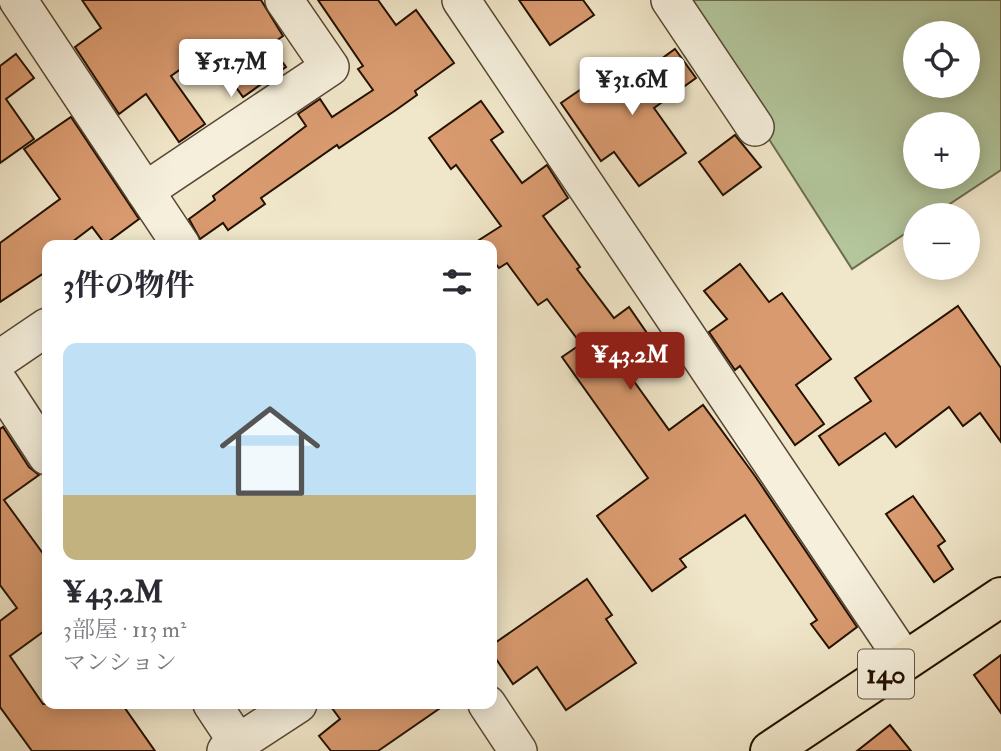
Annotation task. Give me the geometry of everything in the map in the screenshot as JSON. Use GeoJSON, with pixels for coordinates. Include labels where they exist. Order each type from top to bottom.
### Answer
{"type":"FeatureCollection","features":[{"type":"Feature","properties":{"kind":"main road","name":"140"},"geometry":{"type":"LineString","coordinates":[[770,751],[1001,597]]}},
{"type":"Feature","properties":{"kind":"street"},"geometry":{"type":"LineString","coordinates":[[18,0],[145,191],[173,240]]}},
{"type":"Feature","properties":{"kind":"street"},"geometry":{"type":"LineString","coordinates":[[145,191],[330,67],[285,0]]}},
{"type":"Feature","properties":{"kind":"street"},"geometry":{"type":"LineString","coordinates":[[461,0],[905,661]]}},
{"type":"Feature","properties":{"kind":"street"},"geometry":{"type":"LineString","coordinates":[[670,0],[755,127]]}},
{"type":"Feature","properties":{"kind":"street"},"geometry":{"type":"LineString","coordinates":[[0,359],[42,330]]}},
{"type":"Feature","properties":{"kind":"street"},"geometry":{"type":"LineString","coordinates":[[0,384],[42,448]]}},
{"type":"Feature","properties":{"kind":"street"},"geometry":{"type":"LineString","coordinates":[[214,709],[232,747],[290,709]]}},
{"type":"Feature","properties":{"kind":"street"},"geometry":{"type":"LineString","coordinates":[[489,709],[518,751]]}},
{"type":"Feature","properties":{"kind":"green space"},"geometry":{"type":"Polygon","coordinates":[[[680,0],[1001,0],[1001,170],[980,184],[980,112],[903,112],[903,189],[972,189],[951,203],[903,203],[903,235],[852,269],[680,0]]]}},
{"type":"Feature","properties":{"kind":"building"},"geometry":{"type":"Polygon","coordinates":[[[82,0],[261,0],[283,36],[270,45],[286,67],[243,97],[209,49],[171,76],[205,124],[179,142],[146,94],[119,114],[75,47],[101,28],[82,0]]]}},
{"type":"Feature","properties":{"kind":"building"},"geometry":{"type":"Polygon","coordinates":[[[318,0],[378,0],[396,25],[416,10],[454,63],[415,91],[417,95],[396,110],[339,148],[337,145],[261,198],[265,204],[228,230],[223,223],[200,239],[189,219],[215,200],[213,196],[306,126],[298,114],[320,99],[332,117],[373,90],[358,69],[363,66],[318,0]]]}},
{"type":"Feature","properties":{"kind":"building"},"geometry":{"type":"Polygon","coordinates":[[[519,0],[583,0],[594,15],[550,45],[519,0]]]}},
{"type":"Feature","properties":{"kind":"building"},"geometry":{"type":"Polygon","coordinates":[[[675,49],[696,78],[654,108],[686,153],[639,186],[614,152],[601,161],[561,103],[612,68],[624,86],[675,49]]]}},
{"type":"Feature","properties":{"kind":"building"},"geometry":{"type":"Polygon","coordinates":[[[16,54],[34,78],[6,99],[34,139],[0,163],[0,66],[16,54]]]}},
{"type":"Feature","properties":{"kind":"building"},"geometry":{"type":"Polygon","coordinates":[[[481,101],[503,132],[491,140],[522,183],[547,165],[568,198],[543,216],[580,267],[577,269],[614,318],[629,307],[660,352],[628,373],[669,430],[703,405],[755,476],[857,627],[829,648],[811,624],[817,620],[745,515],[680,559],[686,567],[652,591],[597,516],[648,478],[562,357],[581,344],[547,299],[538,305],[507,263],[499,268],[497,265],[497,240],[479,240],[501,226],[456,165],[451,169],[429,138],[481,101]]]}},
{"type":"Feature","properties":{"kind":"building"},"geometry":{"type":"Polygon","coordinates":[[[71,117],[139,219],[110,240],[102,240],[92,227],[75,240],[42,240],[42,274],[0,302],[0,243],[60,199],[24,149],[71,117]]]}},
{"type":"Feature","properties":{"kind":"building"},"geometry":{"type":"Polygon","coordinates":[[[735,135],[761,167],[723,195],[699,162],[735,135]]]}},
{"type":"Feature","properties":{"kind":"building"},"geometry":{"type":"Polygon","coordinates":[[[740,264],[769,302],[782,293],[831,359],[796,385],[824,424],[795,445],[740,366],[735,370],[709,332],[727,319],[704,291],[740,264]]]}},
{"type":"Feature","properties":{"kind":"building"},"geometry":{"type":"Polygon","coordinates":[[[958,306],[1001,368],[1001,442],[980,413],[963,426],[949,407],[896,447],[885,433],[839,465],[819,436],[871,401],[855,378],[958,306]]]}},
{"type":"Feature","properties":{"kind":"building"},"geometry":{"type":"Polygon","coordinates":[[[3,427],[29,467],[39,475],[4,500],[42,552],[42,633],[10,656],[42,703],[42,709],[126,709],[155,751],[32,751],[0,707],[0,621],[17,608],[0,585],[0,429],[3,427]]]}},
{"type":"Feature","properties":{"kind":"building"},"geometry":{"type":"Polygon","coordinates":[[[913,496],[945,541],[938,546],[953,569],[934,582],[886,514],[913,496]]]}},
{"type":"Feature","properties":{"kind":"building"},"geometry":{"type":"Polygon","coordinates":[[[587,579],[612,615],[606,619],[636,663],[566,710],[537,667],[513,684],[497,660],[497,642],[587,579]]]}},
{"type":"Feature","properties":{"kind":"building"},"geometry":{"type":"Polygon","coordinates":[[[1001,655],[1001,713],[974,675],[1001,655]]]}},
{"type":"Feature","properties":{"kind":"building"},"geometry":{"type":"Polygon","coordinates":[[[333,709],[439,709],[378,751],[331,751],[319,736],[340,719],[333,709]]]}},
{"type":"Feature","properties":{"kind":"building"},"geometry":{"type":"Polygon","coordinates":[[[890,725],[911,751],[857,751],[890,725]]]}}]}
